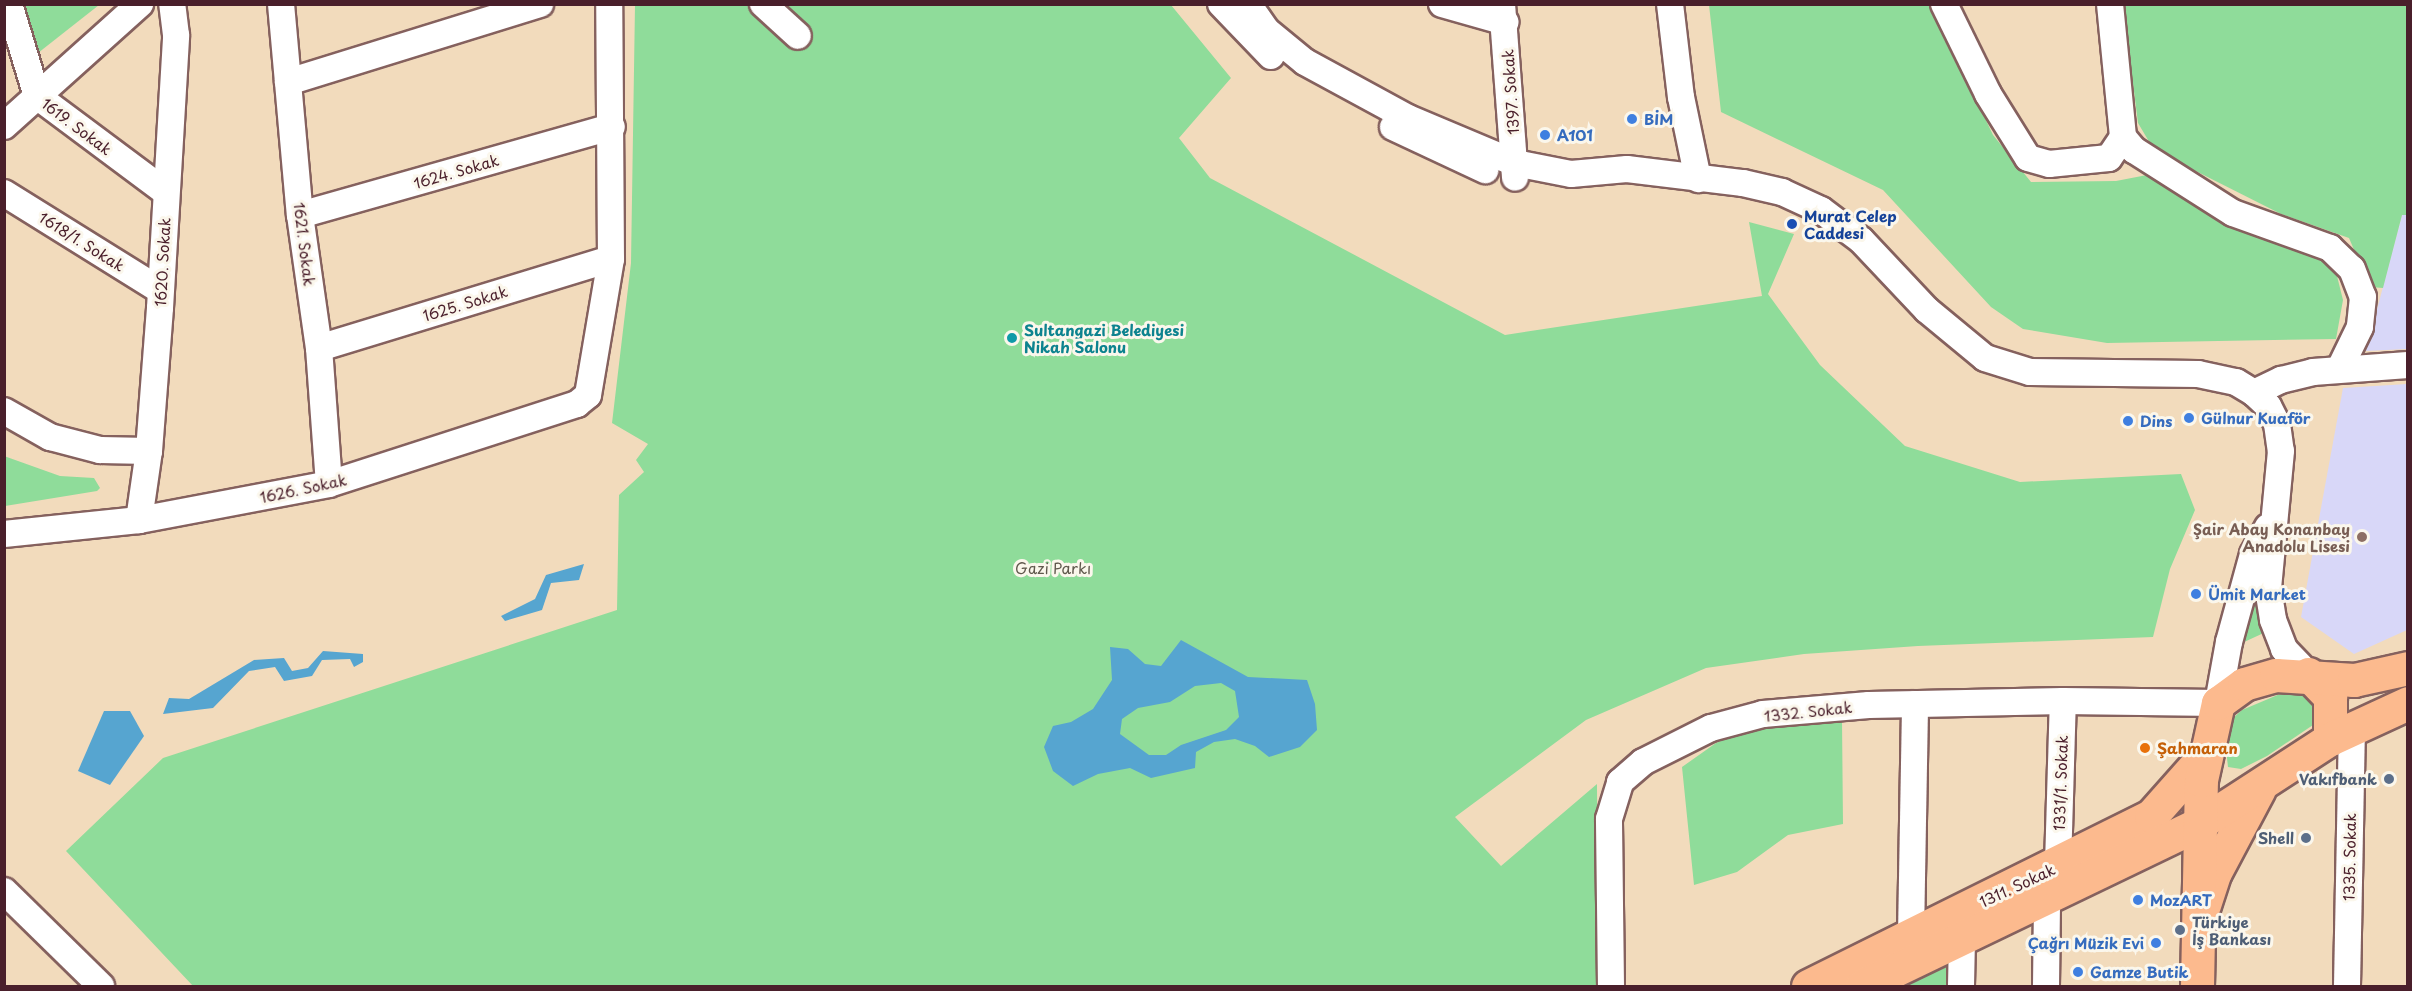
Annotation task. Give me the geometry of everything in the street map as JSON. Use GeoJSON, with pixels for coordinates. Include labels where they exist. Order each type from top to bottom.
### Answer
{"type":"FeatureCollection","features":[{"type":"Feature","properties":{"kind":"main road"},"geometry":{"type":"LineString","coordinates":[[2197,987],[2200,915],[2199,824],[2205,755],[2218,702],[2244,684],[2276,675],[2308,674],[2354,680],[2408,668]]}},
{"type":"Feature","properties":{"kind":"main road"},"geometry":{"type":"LineString","coordinates":[[2308,674],[2330,697],[2341,733]]}},
{"type":"Feature","properties":{"kind":"main road","name":"1311. Sokak"},"geometry":{"type":"LineString","coordinates":[[1862,987],[2047,900],[2199,824],[2341,733],[2408,703]]}},
{"type":"Feature","properties":{"kind":"main road","name":"1311. Sokak"},"geometry":{"type":"LineString","coordinates":[[1808,987],[2058,865],[2151,816],[2205,755]]}},
{"type":"Feature","properties":{"kind":"main road"},"geometry":{"type":"LineString","coordinates":[[2200,915],[2215,872],[2260,786]]}},
{"type":"Feature","properties":{"kind":"street"},"geometry":{"type":"LineString","coordinates":[[4,126],[140,4]]}},
{"type":"Feature","properties":{"kind":"street","name":"1620. Sokak"},"geometry":{"type":"LineString","coordinates":[[139,520],[149,450],[160,290],[176,35],[172,4]]}},
{"type":"Feature","properties":{"kind":"street","name":"1621. Sokak"},"geometry":{"type":"LineString","coordinates":[[281,4],[300,215],[319,348],[329,484]]}},
{"type":"Feature","properties":{"kind":"street"},"geometry":{"type":"LineString","coordinates":[[288,82],[540,4]]}},
{"type":"Feature","properties":{"kind":"street"},"geometry":{"type":"LineString","coordinates":[[609,4],[612,127],[611,259]]}},
{"type":"Feature","properties":{"kind":"street"},"geometry":{"type":"LineString","coordinates":[[763,4],[798,36]]}},
{"type":"Feature","properties":{"kind":"street"},"geometry":{"type":"LineString","coordinates":[[1221,4],[1328,92],[1426,146],[1515,172],[1581,186],[1698,179],[1743,183],[1782,192],[1821,210],[1861,240],[1927,310],[1985,358],[2030,372],[2198,374],[2236,382],[2254,393],[2268,406],[2277,424],[2281,451],[2272,518],[2268,588],[2273,620],[2284,649],[2308,674]]}},
{"type":"Feature","properties":{"kind":"street"},"geometry":{"type":"LineString","coordinates":[[1248,4],[1263,39]]}},
{"type":"Feature","properties":{"kind":"street"},"geometry":{"type":"LineString","coordinates":[[1263,39],[1273,4]]}},
{"type":"Feature","properties":{"kind":"street"},"geometry":{"type":"LineString","coordinates":[[1442,4],[1504,13]]}},
{"type":"Feature","properties":{"kind":"street"},"geometry":{"type":"LineString","coordinates":[[1670,4],[1681,97],[1698,179]]}},
{"type":"Feature","properties":{"kind":"street"},"geometry":{"type":"LineString","coordinates":[[1944,4],[1988,94],[2028,158],[2049,164],[2109,158],[2123,137]]}},
{"type":"Feature","properties":{"kind":"street"},"geometry":{"type":"LineString","coordinates":[[2110,4],[2123,137],[2134,150],[2233,213],[2330,248],[2352,269],[2363,297],[2360,327],[2340,368]]}},
{"type":"Feature","properties":{"kind":"street","name":"1397. Sokak"},"geometry":{"type":"LineString","coordinates":[[1504,13],[1515,172]]}},
{"type":"Feature","properties":{"kind":"street","name":"1619. Sokak"},"geometry":{"type":"LineString","coordinates":[[9,18],[37,96],[166,192]]}},
{"type":"Feature","properties":{"kind":"street","name":"1624. Sokak"},"geometry":{"type":"LineString","coordinates":[[300,215],[612,127]]}},
{"type":"Feature","properties":{"kind":"street","name":"1618/1. Sokak"},"geometry":{"type":"LineString","coordinates":[[4,194],[160,290]]}},
{"type":"Feature","properties":{"kind":"street","name":"1625. Sokak"},"geometry":{"type":"LineString","coordinates":[[319,348],[611,259]]}},
{"type":"Feature","properties":{"kind":"street","name":"1626. Sokak"},"geometry":{"type":"LineString","coordinates":[[4,534],[139,520],[329,484],[577,404],[588,394],[611,259]]}},
{"type":"Feature","properties":{"kind":"street"},"geometry":{"type":"LineString","coordinates":[[2254,393],[2281,380],[2340,368],[2408,365]]}},
{"type":"Feature","properties":{"kind":"street"},"geometry":{"type":"LineString","coordinates":[[4,411],[50,437],[100,450],[149,450]]}},
{"type":"Feature","properties":{"kind":"street"},"geometry":{"type":"LineString","coordinates":[[2218,702],[2229,642],[2253,554],[2272,518]]}},
{"type":"Feature","properties":{"kind":"street","name":"1332. Sokak"},"geometry":{"type":"LineString","coordinates":[[1611,987],[1609,819],[1620,782],[1643,762],[1712,728],[1763,714],[1915,704],[2063,701],[2218,702]]}},
{"type":"Feature","properties":{"kind":"street","name":"1331/1. Sokak"},"geometry":{"type":"LineString","coordinates":[[2058,865],[2063,701]]}},
{"type":"Feature","properties":{"kind":"street"},"geometry":{"type":"LineString","coordinates":[[1911,936],[1915,704]]}},
{"type":"Feature","properties":{"kind":"street","name":"1335. Sokak"},"geometry":{"type":"LineString","coordinates":[[2341,733],[2347,987]]}},
{"type":"Feature","properties":{"kind":"street"},"geometry":{"type":"LineString","coordinates":[[4,891],[100,987]]}},
{"type":"Feature","properties":{"kind":"street"},"geometry":{"type":"LineString","coordinates":[[2046,987],[2047,900]]}},
{"type":"Feature","properties":{"kind":"street"},"geometry":{"type":"LineString","coordinates":[[1961,987],[1962,938]]}},
{"type":"Feature","properties":{"kind":"shaded area"},"geometry":{"type":"Polygon","coordinates":[[[2402,215],[2407,215],[2407,349],[2366,351],[2402,215]]]}},
{"type":"Feature","properties":{"kind":"shaded area","name":"Şair Abay Konanbay Anadolu Lisesi"},"geometry":{"type":"Polygon","coordinates":[[[2407,384],[2407,630],[2354,654],[2301,617],[2343,388],[2407,384]]]}},
{"type":"Feature","properties":{"kind":"green space"},"geometry":{"type":"Polygon","coordinates":[[[23,4],[99,5],[38,53],[23,4]]]}},
{"type":"Feature","properties":{"kind":"green space","name":"Gazi Parkı"},"geometry":{"type":"Polygon","coordinates":[[[635,5],[1171,5],[1231,78],[1179,138],[1210,178],[1505,335],[1762,296],[1749,222],[1794,234],[1768,294],[1820,365],[1905,446],[2020,482],[2181,474],[2195,510],[2170,569],[2153,637],[1918,646],[1804,654],[1706,668],[1586,720],[1455,817],[1501,866],[1597,784],[1598,986],[193,986],[66,851],[163,758],[617,610],[619,495],[644,472],[636,460],[648,444],[612,423],[631,263],[635,5]]]}},
{"type":"Feature","properties":{"kind":"green space"},"geometry":{"type":"Polygon","coordinates":[[[1709,5],[1931,5],[1993,135],[2031,182],[2116,181],[2147,175],[2299,252],[2334,264],[2343,300],[2336,339],[2107,343],[2023,329],[1991,307],[1883,190],[1721,112],[1709,5]]]}},
{"type":"Feature","properties":{"kind":"green space"},"geometry":{"type":"Polygon","coordinates":[[[2123,5],[2407,5],[2407,215],[2402,215],[2383,288],[2370,287],[2349,238],[2281,214],[2154,150],[2138,123],[2123,5]]]}},
{"type":"Feature","properties":{"kind":"green space"},"geometry":{"type":"Polygon","coordinates":[[[4,456],[60,476],[94,478],[100,488],[97,491],[5,506],[4,456]]]}},
{"type":"Feature","properties":{"kind":"green space"},"geometry":{"type":"Polygon","coordinates":[[[2256,587],[2268,631],[2242,643],[2256,587]]]}},
{"type":"Feature","properties":{"kind":"green space"},"geometry":{"type":"Polygon","coordinates":[[[2301,693],[2313,701],[2313,725],[2267,756],[2241,769],[2228,767],[2226,749],[2233,718],[2242,710],[2280,694],[2301,693]]]}},
{"type":"Feature","properties":{"kind":"green space"},"geometry":{"type":"Polygon","coordinates":[[[1842,720],[1843,824],[1788,835],[1737,872],[1694,885],[1682,767],[1716,743],[1747,730],[1798,721],[1842,720]]]}},
{"type":"Feature","properties":{"kind":"green space"},"geometry":{"type":"Polygon","coordinates":[[[1950,964],[1950,986],[1904,986],[1950,964]]]}},
{"type":"Feature","properties":{"kind":"water"},"geometry":{"type":"Polygon","coordinates":[[[584,564],[579,580],[551,583],[542,610],[505,621],[501,616],[535,599],[546,575],[584,564]]]}},
{"type":"Feature","properties":{"kind":"water"},"geometry":{"type":"Polygon","coordinates":[[[1181,640],[1248,677],[1307,680],[1315,704],[1317,730],[1300,747],[1269,757],[1255,746],[1235,739],[1214,742],[1196,752],[1195,768],[1151,778],[1130,768],[1098,774],[1073,786],[1053,771],[1044,747],[1053,726],[1071,722],[1093,709],[1112,680],[1110,647],[1128,649],[1145,664],[1161,666],[1181,640]],[[1221,683],[1195,686],[1170,702],[1138,708],[1122,719],[1120,734],[1149,755],[1166,755],[1181,745],[1226,730],[1239,717],[1235,691],[1221,683]]]}},
{"type":"Feature","properties":{"kind":"water"},"geometry":{"type":"Polygon","coordinates":[[[323,651],[363,654],[363,662],[354,667],[350,659],[322,660],[312,676],[284,681],[275,667],[249,671],[213,708],[163,714],[169,698],[189,699],[254,660],[284,658],[292,671],[308,668],[323,651]]]}},
{"type":"Feature","properties":{"kind":"water"},"geometry":{"type":"Polygon","coordinates":[[[104,711],[130,711],[144,736],[110,785],[78,771],[104,711]]]}},
{"type":"Feature","properties":{"kind":"place","name":"BİM"},"geometry":{"type":"Point","coordinates":[1632,119]}},
{"type":"Feature","properties":{"kind":"place","name":"A101"},"geometry":{"type":"Point","coordinates":[1545,135]}},
{"type":"Feature","properties":{"kind":"place","name":"Murat Celep Caddesi"},"geometry":{"type":"Point","coordinates":[1792,224]}},
{"type":"Feature","properties":{"kind":"place","name":"Sultangazi Belediyesi Nikah Salonu"},"geometry":{"type":"Point","coordinates":[1012,338]}},
{"type":"Feature","properties":{"kind":"place","name":"Gülnur Kuaför"},"geometry":{"type":"Point","coordinates":[2189,418]}},
{"type":"Feature","properties":{"kind":"place","name":"Dins"},"geometry":{"type":"Point","coordinates":[2128,421]}},
{"type":"Feature","properties":{"kind":"place","name":"Şair Abay Konanbay Anadolu Lisesi"},"geometry":{"type":"Point","coordinates":[2362,537]}},
{"type":"Feature","properties":{"kind":"place","name":"Ümit Market"},"geometry":{"type":"Point","coordinates":[2196,594]}},
{"type":"Feature","properties":{"kind":"place","name":"Şahmaran"},"geometry":{"type":"Point","coordinates":[2145,748]}},
{"type":"Feature","properties":{"kind":"place","name":"Vakıfbank"},"geometry":{"type":"Point","coordinates":[2389,779]}},
{"type":"Feature","properties":{"kind":"place","name":"Shell"},"geometry":{"type":"Point","coordinates":[2306,838]}},
{"type":"Feature","properties":{"kind":"place","name":"MozART"},"geometry":{"type":"Point","coordinates":[2138,900]}},
{"type":"Feature","properties":{"kind":"place","name":"Türkiye İş Bankası"},"geometry":{"type":"Point","coordinates":[2180,930]}},
{"type":"Feature","properties":{"kind":"place","name":"Çağrı Müzik Evi"},"geometry":{"type":"Point","coordinates":[2156,943]}},
{"type":"Feature","properties":{"kind":"place","name":"Gamze Butik"},"geometry":{"type":"Point","coordinates":[2078,972]}}]}
